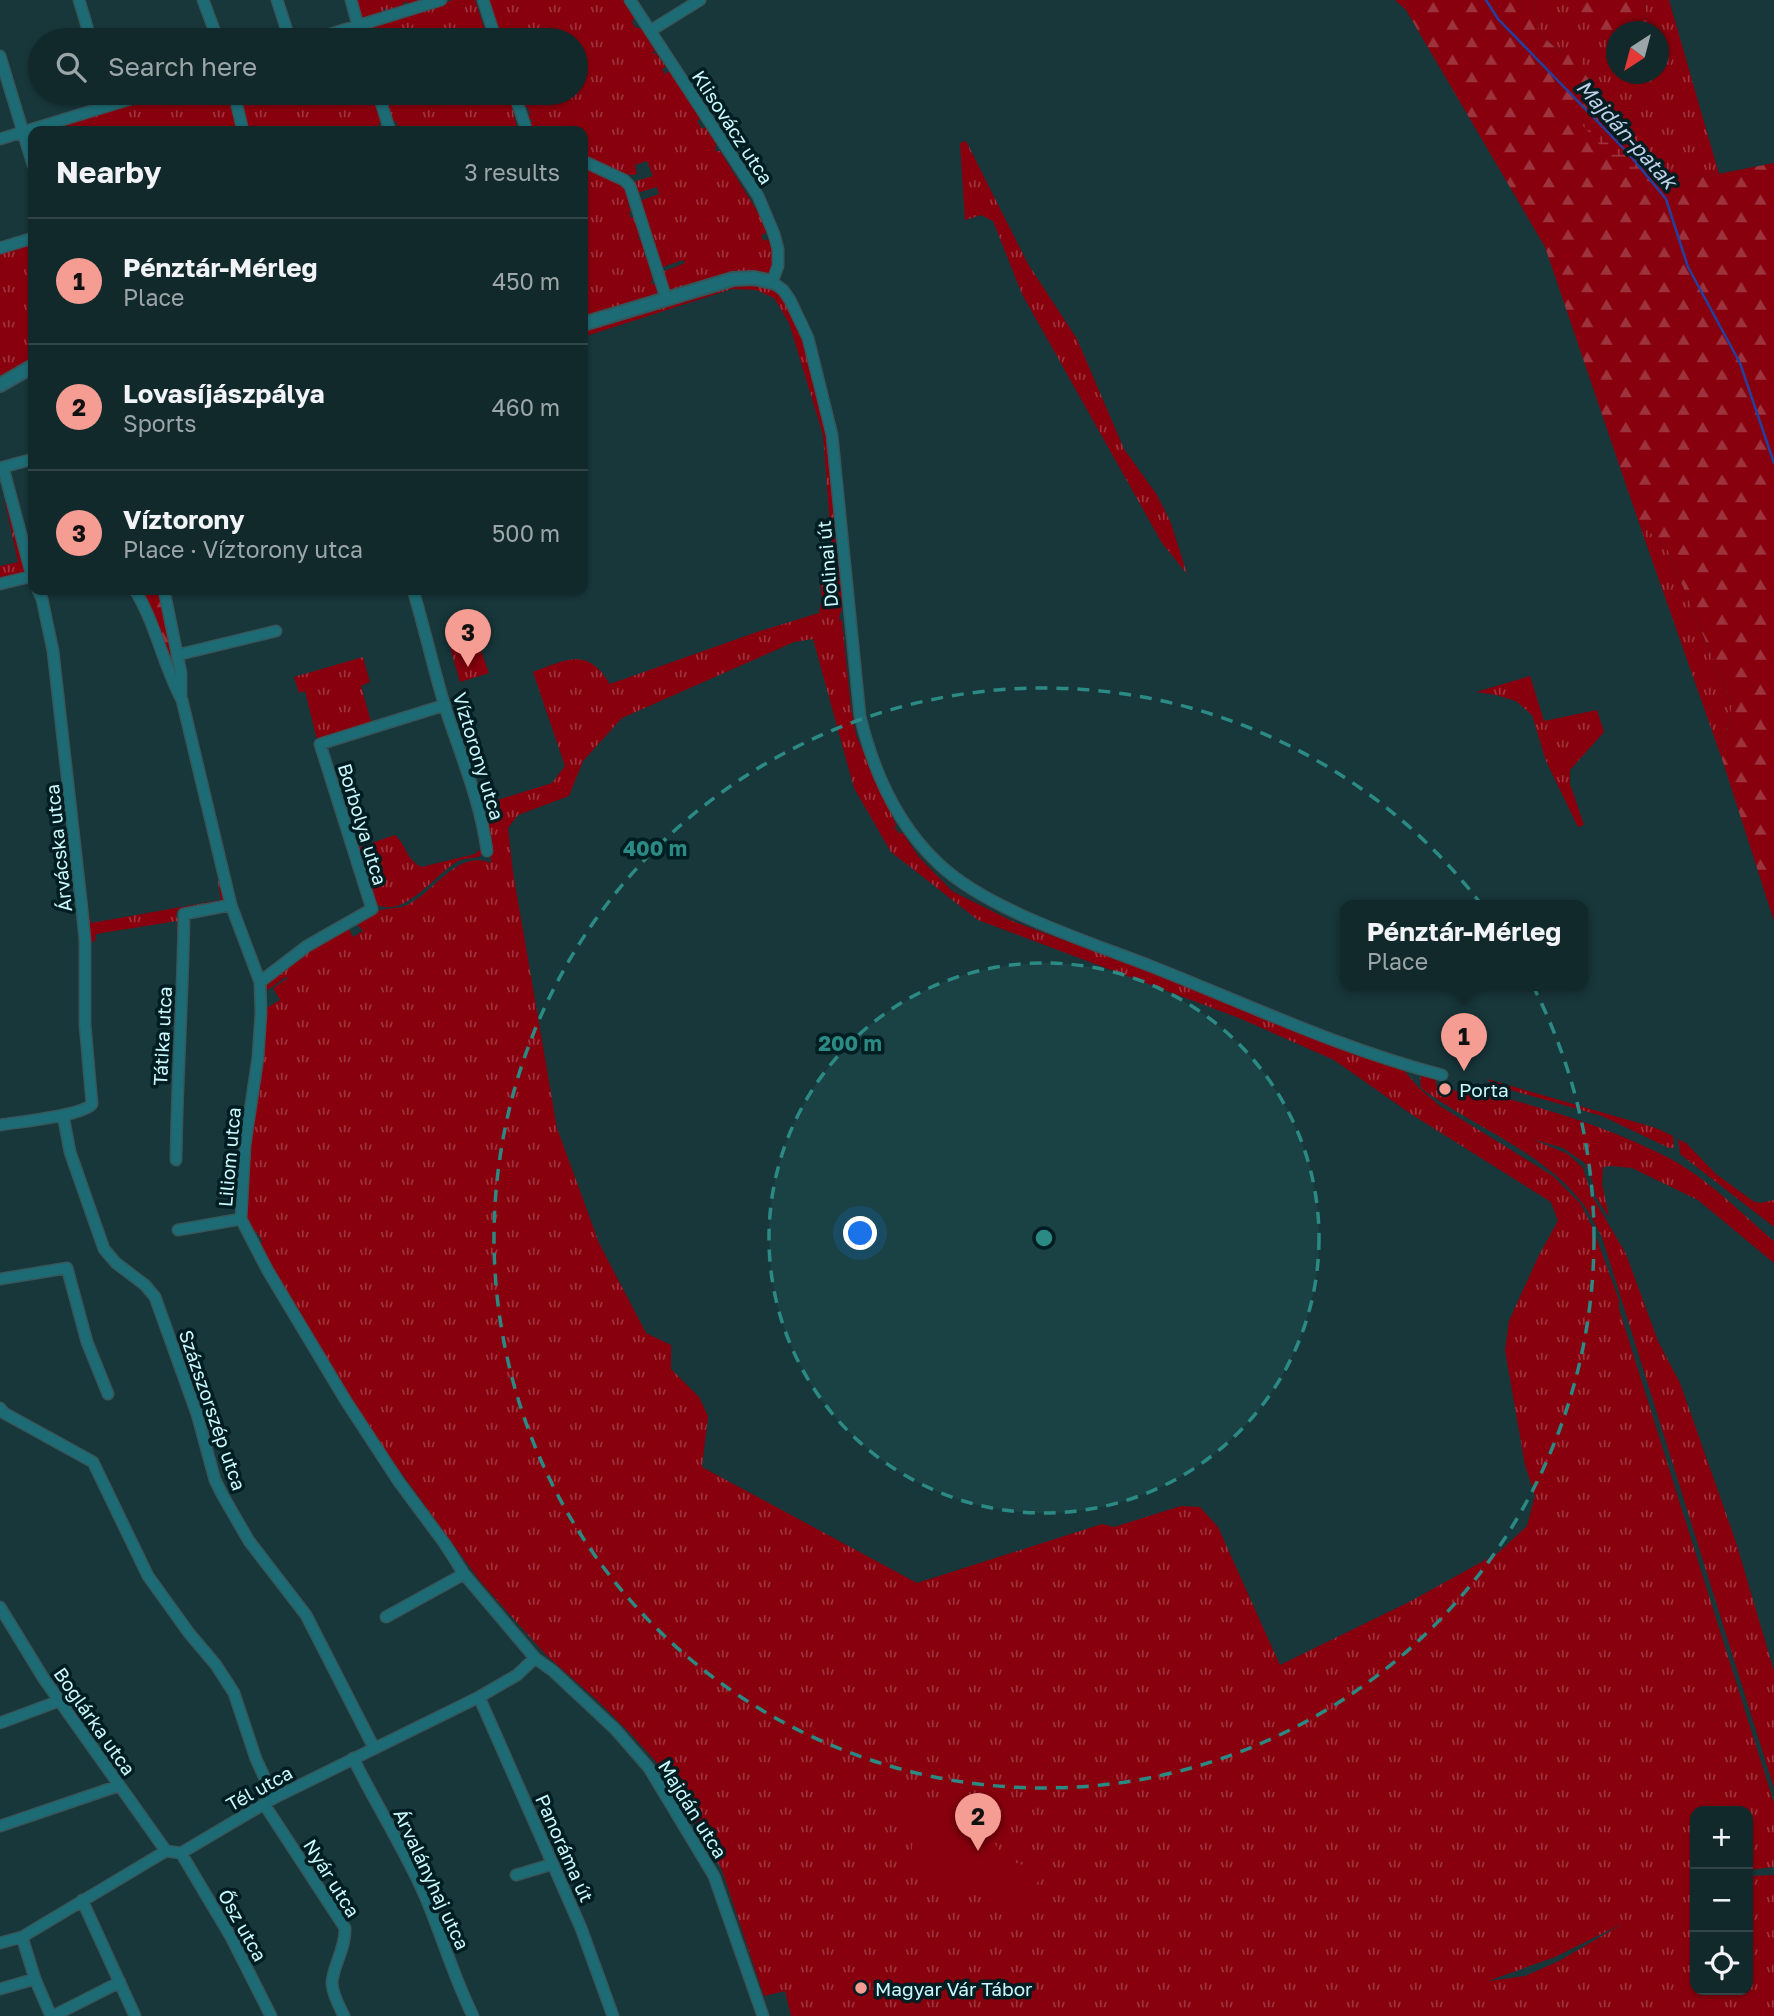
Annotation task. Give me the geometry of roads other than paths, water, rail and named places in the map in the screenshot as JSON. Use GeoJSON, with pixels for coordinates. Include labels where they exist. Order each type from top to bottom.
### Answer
{"type":"FeatureCollection","features":[{"type":"Feature","properties":{"kind":"street"},"geometry":{"type":"LineString","coordinates":[[79,0],[87,28]]}},
{"type":"Feature","properties":{"kind":"street"},"geometry":{"type":"LineString","coordinates":[[203,0],[214,28]]}},
{"type":"Feature","properties":{"kind":"street"},"geometry":{"type":"LineString","coordinates":[[277,0],[286,28]]}},
{"type":"Feature","properties":{"kind":"street"},"geometry":{"type":"LineString","coordinates":[[351,0],[357,26]]}},
{"type":"Feature","properties":{"kind":"street"},"geometry":{"type":"LineString","coordinates":[[350,28],[441,0]]}},
{"type":"Feature","properties":{"kind":"street"},"geometry":{"type":"LineString","coordinates":[[483,0],[492,28]]}},
{"type":"Feature","properties":{"kind":"street","name":"Klisovácz utca"},"geometry":{"type":"LineString","coordinates":[[630,0],[758,195],[778,249],[778,266],[772,282]]}},
{"type":"Feature","properties":{"kind":"street"},"geometry":{"type":"LineString","coordinates":[[650,31],[700,0]]}},
{"type":"Feature","properties":{"kind":"street"},"geometry":{"type":"LineString","coordinates":[[0,56],[28,149]]}},
{"type":"Feature","properties":{"kind":"street"},"geometry":{"type":"LineString","coordinates":[[44,126],[108,105]]}},
{"type":"Feature","properties":{"kind":"street"},"geometry":{"type":"LineString","coordinates":[[237,105],[242,126]]}},
{"type":"Feature","properties":{"kind":"street"},"geometry":{"type":"LineString","coordinates":[[382,105],[388,126]]}},
{"type":"Feature","properties":{"kind":"street"},"geometry":{"type":"LineString","coordinates":[[518,105],[525,126]]}},
{"type":"Feature","properties":{"kind":"street"},"geometry":{"type":"LineString","coordinates":[[0,139],[28,131]]}},
{"type":"Feature","properties":{"kind":"street"},"geometry":{"type":"LineString","coordinates":[[588,163],[624,180],[630,187],[666,298]]}},
{"type":"Feature","properties":{"kind":"street"},"geometry":{"type":"LineString","coordinates":[[0,248],[28,240]]}},
{"type":"Feature","properties":{"kind":"street"},"geometry":{"type":"LineString","coordinates":[[588,322],[733,279],[754,278],[772,282]]}},
{"type":"Feature","properties":{"kind":"street","name":"Dolinai út"},"geometry":{"type":"LineString","coordinates":[[772,282],[783,290],[790,300],[808,338],[832,435],[855,682],[868,749],[889,796],[920,843],[940,865],[959,880],[991,900],[1038,921],[1340,1042],[1442,1075]]}},
{"type":"Feature","properties":{"kind":"street"},"geometry":{"type":"LineString","coordinates":[[0,385],[28,369]]}},
{"type":"Feature","properties":{"kind":"street"},"geometry":{"type":"LineString","coordinates":[[28,460],[1,468],[28,564]]}},
{"type":"Feature","properties":{"kind":"street"},"geometry":{"type":"LineString","coordinates":[[0,584],[28,579]]}},
{"type":"Feature","properties":{"kind":"street","name":"Árvácska utca"},"geometry":{"type":"LineString","coordinates":[[39,595],[53,651],[85,940],[85,1024],[92,1104],[86,1110],[63,1115]]}},
{"type":"Feature","properties":{"kind":"street","name":"Liliom utca"},"geometry":{"type":"LineString","coordinates":[[138,595],[149,618],[169,677],[182,700],[231,905],[260,982],[258,1057],[245,1145],[241,1219],[268,1271],[346,1401],[399,1482],[464,1574],[535,1658]]}},
{"type":"Feature","properties":{"kind":"street"},"geometry":{"type":"LineString","coordinates":[[165,595],[181,673],[182,700]]}},
{"type":"Feature","properties":{"kind":"street","name":"Víztorony utca"},"geometry":{"type":"LineString","coordinates":[[415,595],[478,810],[487,851]]}},
{"type":"Feature","properties":{"kind":"street"},"geometry":{"type":"LineString","coordinates":[[177,655],[276,631]]}},
{"type":"Feature","properties":{"kind":"street","name":"Borbolya utca"},"geometry":{"type":"LineString","coordinates":[[260,982],[307,946],[372,909],[320,744],[445,705]]}},
{"type":"Feature","properties":{"kind":"street","name":"Tátika utca"},"geometry":{"type":"LineString","coordinates":[[176,1160],[184,914],[231,905]]}},
{"type":"Feature","properties":{"kind":"street"},"geometry":{"type":"LineString","coordinates":[[0,1125],[63,1115]]}},
{"type":"Feature","properties":{"kind":"street","name":"Százszorszép utca"},"geometry":{"type":"LineString","coordinates":[[63,1115],[70,1152],[104,1249],[155,1297],[197,1414],[215,1480],[249,1541],[311,1623],[374,1748]]}},
{"type":"Feature","properties":{"kind":"street"},"geometry":{"type":"LineString","coordinates":[[178,1230],[241,1219]]}},
{"type":"Feature","properties":{"kind":"street"},"geometry":{"type":"LineString","coordinates":[[0,1279],[67,1268],[87,1342],[108,1394]]}},
{"type":"Feature","properties":{"kind":"street"},"geometry":{"type":"LineString","coordinates":[[0,1408],[4,1413],[82,1454],[99,1470],[127,1537],[148,1576],[234,1693],[256,1759],[274,1798]]}},
{"type":"Feature","properties":{"kind":"street"},"geometry":{"type":"LineString","coordinates":[[386,1617],[464,1574]]}},
{"type":"Feature","properties":{"kind":"street","name":"Boglárka utca"},"geometry":{"type":"LineString","coordinates":[[0,1608],[59,1701],[166,1851]]}},
{"type":"Feature","properties":{"kind":"street","name":"Tél utca"},"geometry":{"type":"LineString","coordinates":[[181,1853],[274,1798],[479,1697],[517,1675],[535,1658]]}},
{"type":"Feature","properties":{"kind":"street","name":"Majdán utca"},"geometry":{"type":"LineString","coordinates":[[535,1658],[553,1671],[615,1730],[649,1768],[714,1876],[763,2016]]}},
{"type":"Feature","properties":{"kind":"street","name":"Panoráma út"},"geometry":{"type":"LineString","coordinates":[[479,1697],[581,1928],[613,2016]]}},
{"type":"Feature","properties":{"kind":"street"},"geometry":{"type":"LineString","coordinates":[[0,1723],[59,1701]]}},
{"type":"Feature","properties":{"kind":"street","name":"Árvalányhaj utca"},"geometry":{"type":"LineString","coordinates":[[353,1758],[393,1830],[424,1894],[473,2016]]}},
{"type":"Feature","properties":{"kind":"street"},"geometry":{"type":"LineString","coordinates":[[0,1826],[118,1786]]}},
{"type":"Feature","properties":{"kind":"street","name":"Nyár utca"},"geometry":{"type":"LineString","coordinates":[[264,1804],[345,1928],[346,1942],[332,1981],[334,1994],[344,2016]]}},
{"type":"Feature","properties":{"kind":"street"},"geometry":{"type":"LineString","coordinates":[[0,1943],[22,1937],[166,1851],[181,1853]]}},
{"type":"Feature","properties":{"kind":"street","name":"Ősz utca"},"geometry":{"type":"LineString","coordinates":[[181,1853],[231,1937],[271,2016]]}},
{"type":"Feature","properties":{"kind":"street"},"geometry":{"type":"LineString","coordinates":[[516,1875],[553,1864]]}},
{"type":"Feature","properties":{"kind":"street"},"geometry":{"type":"LineString","coordinates":[[82,1900],[135,2016]]}},
{"type":"Feature","properties":{"kind":"street"},"geometry":{"type":"LineString","coordinates":[[22,1937],[35,1979],[52,2016],[120,1982]]}},
{"type":"Feature","properties":{"kind":"street"},"geometry":{"type":"LineString","coordinates":[[0,1989],[35,1979]]}},
{"type":"Feature","properties":{"kind":"waterway","name":"Majdán-patak"},"geometry":{"type":"LineString","coordinates":[[1486,0],[1498,19],[1628,153],[1666,199],[1688,267],[1740,363],[1774,463]]}},
{"type":"Feature","properties":{"kind":"place","name":"Víztorony"},"geometry":{"type":"Point","coordinates":[468,667]}},
{"type":"Feature","properties":{"kind":"place","name":"Pénztár-Mérleg"},"geometry":{"type":"Point","coordinates":[1464,1071]}},
{"type":"Feature","properties":{"kind":"place","name":"Porta"},"geometry":{"type":"Point","coordinates":[1445,1089]}},
{"type":"Feature","properties":{"kind":"place","name":"Lovasíjászpálya"},"geometry":{"type":"Point","coordinates":[978,1851]}},
{"type":"Feature","properties":{"kind":"place","name":"Magyar Vár Tábor"},"geometry":{"type":"Point","coordinates":[861,1988]}}]}
